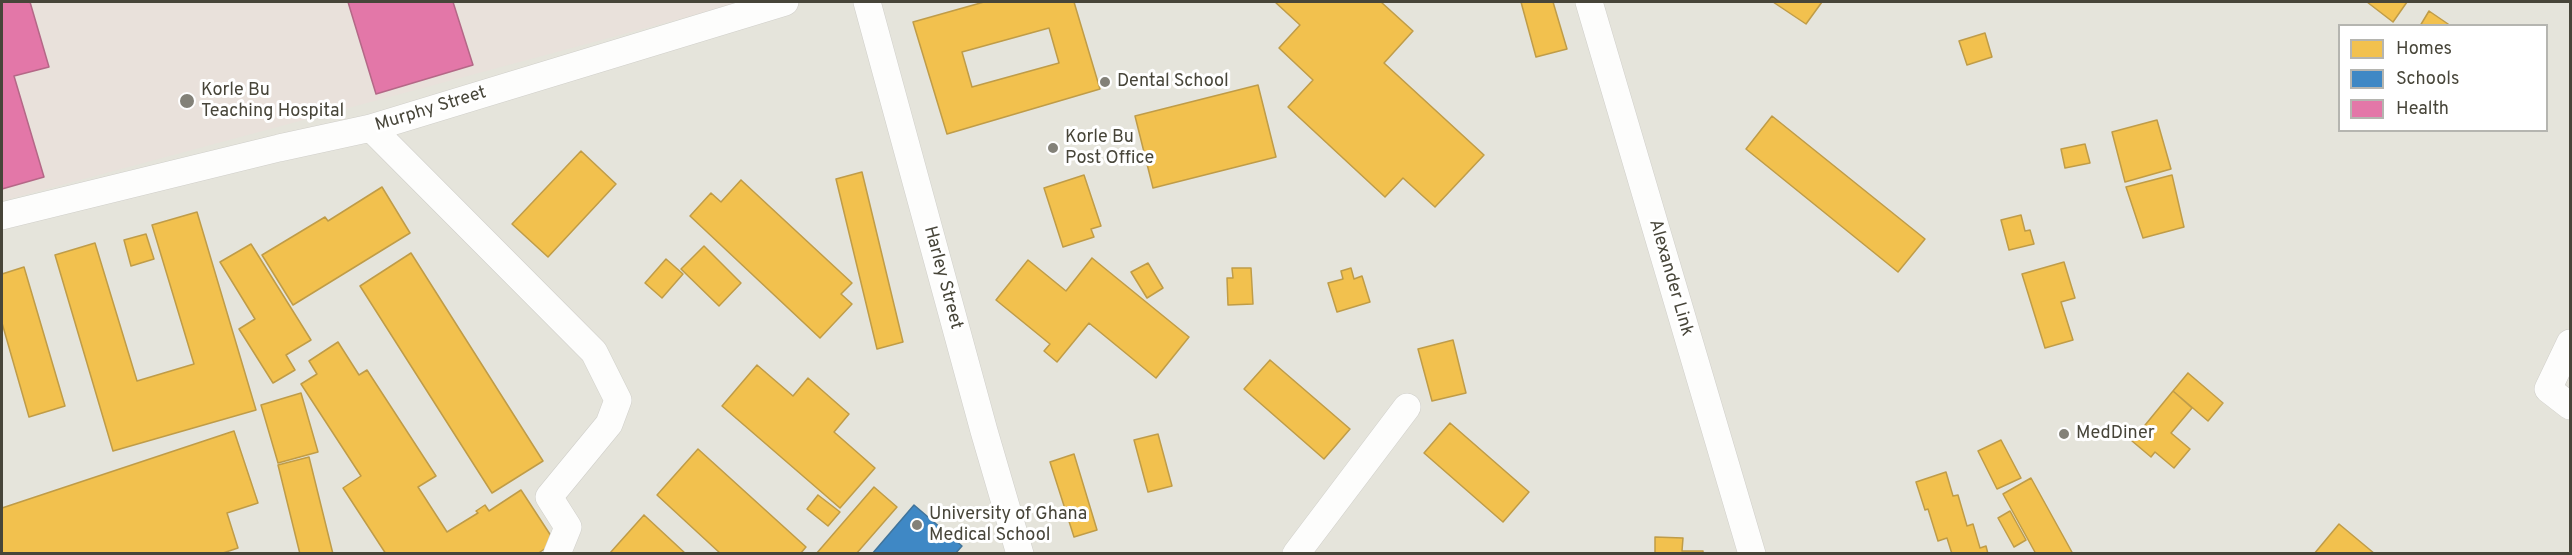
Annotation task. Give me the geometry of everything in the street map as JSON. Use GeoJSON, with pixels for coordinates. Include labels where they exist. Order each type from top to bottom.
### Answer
{"type":"FeatureCollection","features":[{"type":"Feature","properties":{"kind":"street","name":"Murphy Street"},"geometry":{"type":"LineString","coordinates":[[2,216],[279,148],[371,128],[785,2]]}},
{"type":"Feature","properties":{"kind":"street","name":"Harley Street"},"geometry":{"type":"LineString","coordinates":[[867,2],[1020,554]]}},
{"type":"Feature","properties":{"kind":"street","name":"Alexander Link"},"geometry":{"type":"LineString","coordinates":[[1589,2],[1752,554]]}},
{"type":"Feature","properties":{"kind":"street"},"geometry":{"type":"LineString","coordinates":[[371,128],[594,352],[618,400],[609,424],[549,497],[568,527],[557,554]]}},
{"type":"Feature","properties":{"kind":"street"},"geometry":{"type":"LineString","coordinates":[[2571,343],[2548,389],[2571,406]]}},
{"type":"Feature","properties":{"kind":"street"},"geometry":{"type":"LineString","coordinates":[[1296,554],[1407,407]]}},
{"type":"Feature","properties":{"kind":"shaded area"},"geometry":{"type":"Polygon","coordinates":[[[2,2],[2570,2],[2570,553],[2,553],[2,2]]]}},
{"type":"Feature","properties":{"kind":"shaded area","name":"Korle Bu Teaching Hospital"},"geometry":{"type":"Polygon","coordinates":[[[2,2],[743,2],[2,201],[2,2]]]}},
{"type":"Feature","properties":{"kind":"building: Homes"},"geometry":{"type":"Polygon","coordinates":[[[984,2],[1074,2],[1100,89],[947,134],[913,22],[984,2]],[[1049,28],[962,52],[972,87],[1059,63],[1049,28]]]}},
{"type":"Feature","properties":{"kind":"building: Homes"},"geometry":{"type":"Polygon","coordinates":[[[1275,2],[1381,2],[1413,31],[1384,63],[1484,155],[1435,207],[1403,178],[1385,197],[1288,107],[1313,80],[1279,48],[1300,25],[1275,2]]]}},
{"type":"Feature","properties":{"kind":"building: Homes"},"geometry":{"type":"Polygon","coordinates":[[[1521,2],[1553,2],[1567,49],[1536,57],[1521,2]]]}},
{"type":"Feature","properties":{"kind":"building: Homes"},"geometry":{"type":"Polygon","coordinates":[[[1773,2],[1822,2],[1806,24],[1773,2]]]}},
{"type":"Feature","properties":{"kind":"building: Homes"},"geometry":{"type":"Polygon","coordinates":[[[2367,2],[2407,2],[2393,22],[2367,2]]]}},
{"type":"Feature","properties":{"kind":"building: Homes"},"geometry":{"type":"Polygon","coordinates":[[[2429,11],[2448,24],[2421,24],[2429,11]]]}},
{"type":"Feature","properties":{"kind":"building: Homes"},"geometry":{"type":"Polygon","coordinates":[[[1985,33],[1992,57],[1967,65],[1959,41],[1985,33]]]}},
{"type":"Feature","properties":{"kind":"building: Homes"},"geometry":{"type":"Polygon","coordinates":[[[1258,85],[1276,157],[1153,188],[1135,116],[1258,85]]]}},
{"type":"Feature","properties":{"kind":"building: Homes"},"geometry":{"type":"Polygon","coordinates":[[[1772,116],[1925,239],[1898,272],[1746,149],[1772,116]]]}},
{"type":"Feature","properties":{"kind":"building: Homes"},"geometry":{"type":"Polygon","coordinates":[[[2157,120],[2171,169],[2125,182],[2112,132],[2157,120]]]}},
{"type":"Feature","properties":{"kind":"building: Homes"},"geometry":{"type":"Polygon","coordinates":[[[2085,144],[2090,163],[2065,168],[2061,149],[2085,144]]]}},
{"type":"Feature","properties":{"kind":"building: Homes"},"geometry":{"type":"Polygon","coordinates":[[[581,151],[616,184],[548,257],[512,224],[581,151]]]}},
{"type":"Feature","properties":{"kind":"building: Homes"},"geometry":{"type":"Polygon","coordinates":[[[862,172],[903,342],[877,349],[836,179],[862,172]]]}},
{"type":"Feature","properties":{"kind":"building: Homes"},"geometry":{"type":"Polygon","coordinates":[[[1084,175],[1101,226],[1091,229],[1094,237],[1063,247],[1044,188],[1084,175]]]}},
{"type":"Feature","properties":{"kind":"building: Homes"},"geometry":{"type":"Polygon","coordinates":[[[2172,175],[2184,227],[2143,238],[2126,187],[2172,175]]]}},
{"type":"Feature","properties":{"kind":"building: Homes"},"geometry":{"type":"Polygon","coordinates":[[[741,180],[852,283],[841,294],[852,304],[820,338],[690,216],[711,193],[721,202],[741,180]]]}},
{"type":"Feature","properties":{"kind":"building: Homes"},"geometry":{"type":"Polygon","coordinates":[[[382,187],[410,233],[293,305],[262,255],[325,217],[328,221],[382,187]]]}},
{"type":"Feature","properties":{"kind":"building: Homes"},"geometry":{"type":"Polygon","coordinates":[[[197,212],[256,410],[113,451],[55,255],[95,243],[137,381],[194,364],[152,225],[197,212]]]}},
{"type":"Feature","properties":{"kind":"building: Homes"},"geometry":{"type":"Polygon","coordinates":[[[2021,215],[2025,231],[2030,230],[2034,244],[2009,250],[2001,220],[2021,215]]]}},
{"type":"Feature","properties":{"kind":"building: Homes"},"geometry":{"type":"Polygon","coordinates":[[[146,234],[154,259],[131,266],[124,240],[146,234]]]}},
{"type":"Feature","properties":{"kind":"building: Homes"},"geometry":{"type":"Polygon","coordinates":[[[251,244],[311,340],[286,355],[295,370],[273,383],[239,329],[255,319],[220,262],[251,244]]]}},
{"type":"Feature","properties":{"kind":"building: Homes"},"geometry":{"type":"Polygon","coordinates":[[[704,246],[741,283],[719,306],[681,269],[704,246]]]}},
{"type":"Feature","properties":{"kind":"building: Homes"},"geometry":{"type":"Polygon","coordinates":[[[411,253],[543,461],[492,493],[360,286],[411,253]]]}},
{"type":"Feature","properties":{"kind":"building: Homes"},"geometry":{"type":"Polygon","coordinates":[[[1092,258],[1189,337],[1156,378],[1089,323],[1057,362],[1044,351],[1050,344],[996,300],[1028,260],[1066,291],[1092,258]]]}},
{"type":"Feature","properties":{"kind":"building: Homes"},"geometry":{"type":"Polygon","coordinates":[[[666,259],[683,274],[662,298],[645,283],[666,259]]]}},
{"type":"Feature","properties":{"kind":"building: Homes"},"geometry":{"type":"Polygon","coordinates":[[[2064,262],[2075,298],[2061,302],[2073,340],[2045,348],[2022,274],[2064,262]]]}},
{"type":"Feature","properties":{"kind":"building: Homes"},"geometry":{"type":"Polygon","coordinates":[[[1148,263],[1163,288],[1147,298],[1131,272],[1148,263]]]}},
{"type":"Feature","properties":{"kind":"building: Homes"},"geometry":{"type":"Polygon","coordinates":[[[24,267],[65,406],[29,417],[2,323],[2,274],[24,267]]]}},
{"type":"Feature","properties":{"kind":"building: Homes"},"geometry":{"type":"Polygon","coordinates":[[[1232,268],[1251,268],[1253,304],[1228,305],[1227,278],[1233,278],[1232,268]]]}},
{"type":"Feature","properties":{"kind":"building: Homes"},"geometry":{"type":"Polygon","coordinates":[[[1351,268],[1354,279],[1362,276],[1370,302],[1337,312],[1328,283],[1343,279],[1341,271],[1351,268]]]}},
{"type":"Feature","properties":{"kind":"building: Homes"},"geometry":{"type":"Polygon","coordinates":[[[1453,340],[1466,393],[1432,401],[1418,349],[1453,340]]]}},
{"type":"Feature","properties":{"kind":"building: Homes"},"geometry":{"type":"Polygon","coordinates":[[[338,342],[359,375],[367,370],[436,476],[418,487],[447,532],[478,513],[476,511],[485,505],[489,511],[521,490],[555,542],[537,554],[386,554],[343,488],[361,476],[301,384],[317,374],[309,361],[338,342]]]}},
{"type":"Feature","properties":{"kind":"building: Homes"},"geometry":{"type":"Polygon","coordinates":[[[1270,360],[1350,429],[1324,459],[1244,389],[1270,360]]]}},
{"type":"Feature","properties":{"kind":"building: Homes"},"geometry":{"type":"Polygon","coordinates":[[[757,365],[793,396],[808,378],[849,414],[834,432],[875,468],[840,508],[722,406],[757,365]]]}},
{"type":"Feature","properties":{"kind":"building: Homes"},"geometry":{"type":"Polygon","coordinates":[[[2188,373],[2223,403],[2208,421],[2173,391],[2188,373]]]}},
{"type":"Feature","properties":{"kind":"building: Homes"},"geometry":{"type":"Polygon","coordinates":[[[2173,391],[2192,408],[2171,433],[2190,449],[2174,468],[2155,452],[2151,457],[2132,441],[2173,391]]]}},
{"type":"Feature","properties":{"kind":"building: Homes"},"geometry":{"type":"Polygon","coordinates":[[[301,393],[318,452],[278,463],[261,405],[301,393]]]}},
{"type":"Feature","properties":{"kind":"building: Homes"},"geometry":{"type":"Polygon","coordinates":[[[1450,423],[1529,492],[1503,522],[1424,453],[1450,423]]]}},
{"type":"Feature","properties":{"kind":"building: Homes"},"geometry":{"type":"Polygon","coordinates":[[[234,431],[258,503],[227,513],[238,548],[220,554],[2,554],[2,508],[234,431]]]}},
{"type":"Feature","properties":{"kind":"building: Homes"},"geometry":{"type":"Polygon","coordinates":[[[1158,434],[1172,486],[1148,492],[1134,440],[1158,434]]]}},
{"type":"Feature","properties":{"kind":"building: Homes"},"geometry":{"type":"Polygon","coordinates":[[[2001,440],[2021,478],[1997,489],[1978,451],[2001,440]]]}},
{"type":"Feature","properties":{"kind":"building: Homes"},"geometry":{"type":"Polygon","coordinates":[[[698,449],[806,547],[800,554],[721,554],[657,495],[698,449]]]}},
{"type":"Feature","properties":{"kind":"building: Homes"},"geometry":{"type":"Polygon","coordinates":[[[1074,454],[1097,530],[1074,537],[1050,462],[1074,454]]]}},
{"type":"Feature","properties":{"kind":"building: Homes"},"geometry":{"type":"Polygon","coordinates":[[[309,457],[333,554],[300,554],[278,465],[309,457]]]}},
{"type":"Feature","properties":{"kind":"building: Homes"},"geometry":{"type":"Polygon","coordinates":[[[1946,472],[1953,496],[1958,495],[1967,526],[1973,524],[1980,548],[1986,546],[1988,554],[1952,554],[1947,538],[1938,541],[1928,509],[1925,510],[1916,482],[1946,472]]]}},
{"type":"Feature","properties":{"kind":"building: Homes"},"geometry":{"type":"Polygon","coordinates":[[[2031,478],[2073,554],[2036,554],[2003,494],[2031,478]]]}},
{"type":"Feature","properties":{"kind":"building: Homes"},"geometry":{"type":"Polygon","coordinates":[[[874,487],[897,507],[856,554],[816,554],[874,487]]]}},
{"type":"Feature","properties":{"kind":"building: Homes"},"geometry":{"type":"Polygon","coordinates":[[[818,495],[840,512],[828,526],[807,509],[818,495]]]}},
{"type":"Feature","properties":{"kind":"building: Homes"},"geometry":{"type":"Polygon","coordinates":[[[2010,511],[2026,540],[2014,547],[1998,518],[2010,511]]]}},
{"type":"Feature","properties":{"kind":"building: Homes"},"geometry":{"type":"Polygon","coordinates":[[[644,515],[686,554],[610,553],[644,515]]]}},
{"type":"Feature","properties":{"kind":"building: Homes"},"geometry":{"type":"Polygon","coordinates":[[[2339,524],[2375,554],[2314,554],[2339,524]]]}},
{"type":"Feature","properties":{"kind":"building: Homes"},"geometry":{"type":"Polygon","coordinates":[[[1655,537],[1683,538],[1682,551],[1703,551],[1703,554],[1655,554],[1655,537]]]}},
{"type":"Feature","properties":{"kind":"building: Schools","name":"University of Ghana Medical School"},"geometry":{"type":"Polygon","coordinates":[[[914,505],[962,546],[955,554],[872,554],[914,505]]]}},
{"type":"Feature","properties":{"kind":"building: Health"},"geometry":{"type":"Polygon","coordinates":[[[2,2],[30,2],[49,67],[14,76],[44,177],[2,189],[2,2]]]}},
{"type":"Feature","properties":{"kind":"building: Health"},"geometry":{"type":"Polygon","coordinates":[[[348,2],[453,2],[473,65],[376,94],[348,2]]]}},
{"type":"Feature","properties":{"kind":"place","name":"Dental School"},"geometry":{"type":"Point","coordinates":[1105,82]}},
{"type":"Feature","properties":{"kind":"place","name":"Korle Bu Teaching Hospital"},"geometry":{"type":"Point","coordinates":[187,101]}},
{"type":"Feature","properties":{"kind":"place","name":"Korle Bu Post Office"},"geometry":{"type":"Point","coordinates":[1053,148]}},
{"type":"Feature","properties":{"kind":"place","name":"MedDiner"},"geometry":{"type":"Point","coordinates":[2064,434]}},
{"type":"Feature","properties":{"kind":"place","name":"University of Ghana Medical School"},"geometry":{"type":"Point","coordinates":[917,525]}}]}
